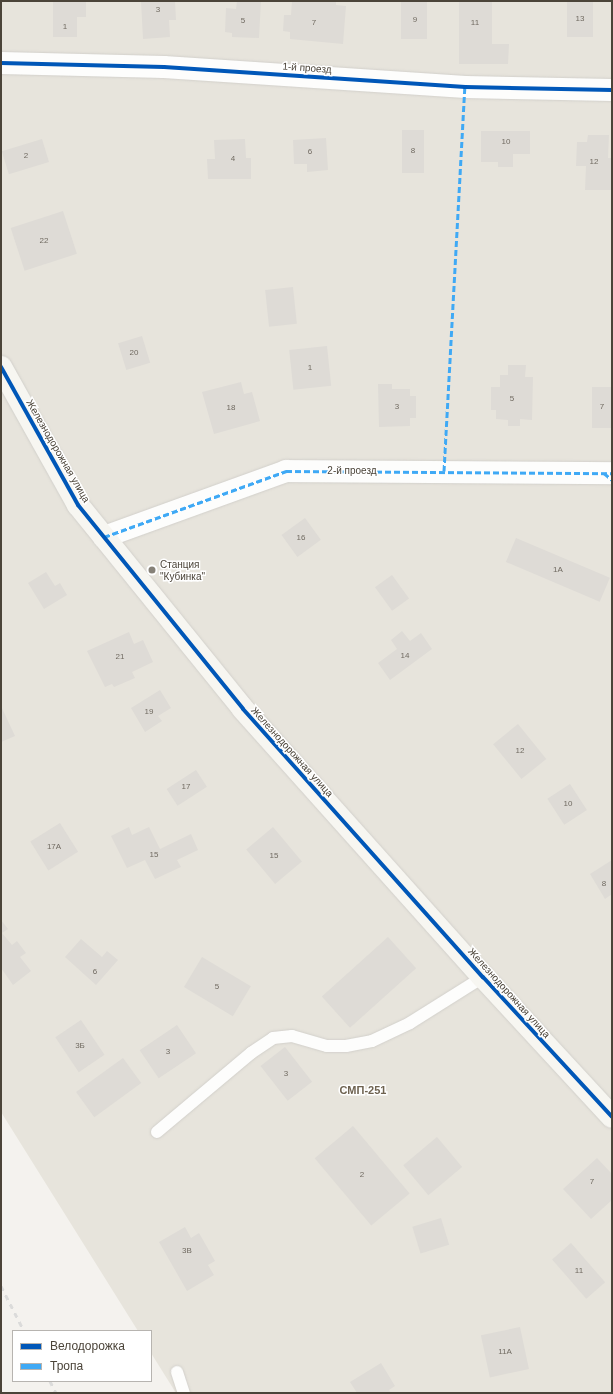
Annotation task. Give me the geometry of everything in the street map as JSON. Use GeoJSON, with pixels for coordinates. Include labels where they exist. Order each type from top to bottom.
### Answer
{"type":"FeatureCollection","features":[{"type":"Feature","properties":{"kind":"street","name":"1-й проезд"},"geometry":{"type":"LineString","coordinates":[[1,63],[164,67],[465,87],[612,90]]}},
{"type":"Feature","properties":{"kind":"street","name":"Железнодорожная улица"},"geometry":{"type":"LineString","coordinates":[[1,367],[78,505],[243,709],[483,977],[612,1117]]}},
{"type":"Feature","properties":{"kind":"street","name":"2-й проезд"},"geometry":{"type":"LineString","coordinates":[[104,537],[286,472],[609,475]]}},
{"type":"Feature","properties":{"kind":"lane"},"geometry":{"type":"LineString","coordinates":[[158,1132],[251,1053],[273,1038],[292,1036],[327,1046],[346,1046],[372,1041],[410,1022],[483,977]]}},
{"type":"Feature","properties":{"kind":"lane"},"geometry":{"type":"LineString","coordinates":[[177,1372],[184,1393]]}},
{"type":"Feature","properties":{"kind":"shaded area"},"geometry":{"type":"Polygon","coordinates":[[[1,1],[612,1],[612,1393],[176,1393],[152,1355],[152,1330],[137,1330],[1,1112],[1,1]]]}},
{"type":"Feature","properties":{"kind":"building"},"geometry":{"type":"Polygon","coordinates":[[[53,1],[86,1],[86,17],[77,17],[77,37],[53,37],[53,1]]]}},
{"type":"Feature","properties":{"kind":"building"},"geometry":{"type":"Polygon","coordinates":[[[141,1],[175,1],[176,20],[169,20],[170,37],[143,39],[141,1]]]}},
{"type":"Feature","properties":{"kind":"building"},"geometry":{"type":"Polygon","coordinates":[[[237,1],[261,1],[259,38],[232,37],[232,33],[225,32],[226,8],[236,9],[237,1]]]}},
{"type":"Feature","properties":{"kind":"building"},"geometry":{"type":"Polygon","coordinates":[[[292,1],[336,1],[336,5],[346,6],[343,44],[290,39],[290,32],[283,31],[284,15],[291,15],[292,1]]]}},
{"type":"Feature","properties":{"kind":"building"},"geometry":{"type":"Polygon","coordinates":[[[401,1],[427,1],[427,39],[401,39],[401,1]]]}},
{"type":"Feature","properties":{"kind":"building"},"geometry":{"type":"Polygon","coordinates":[[[567,1],[593,1],[593,37],[567,37],[567,1]]]}},
{"type":"Feature","properties":{"kind":"building"},"geometry":{"type":"Polygon","coordinates":[[[459,2],[492,2],[492,44],[509,44],[508,64],[459,64],[459,2]]]}},
{"type":"Feature","properties":{"kind":"building"},"geometry":{"type":"Polygon","coordinates":[[[402,130],[424,130],[424,173],[402,173],[402,130]]]}},
{"type":"Feature","properties":{"kind":"building"},"geometry":{"type":"Polygon","coordinates":[[[481,131],[530,131],[530,154],[513,154],[513,167],[498,167],[498,162],[481,162],[481,131]]]}},
{"type":"Feature","properties":{"kind":"building"},"geometry":{"type":"Polygon","coordinates":[[[588,135],[609,135],[608,158],[612,158],[612,190],[585,190],[586,166],[576,166],[577,142],[587,142],[588,135]]]}},
{"type":"Feature","properties":{"kind":"building"},"geometry":{"type":"Polygon","coordinates":[[[326,138],[328,170],[307,172],[307,164],[294,164],[293,140],[326,138]]]}},
{"type":"Feature","properties":{"kind":"building"},"geometry":{"type":"Polygon","coordinates":[[[42,139],[49,162],[9,174],[2,151],[42,139]]]}},
{"type":"Feature","properties":{"kind":"building"},"geometry":{"type":"Polygon","coordinates":[[[245,139],[246,158],[251,158],[251,179],[208,179],[207,159],[215,159],[214,140],[245,139]]]}},
{"type":"Feature","properties":{"kind":"building"},"geometry":{"type":"Polygon","coordinates":[[[63,211],[77,254],[25,271],[11,228],[63,211]]]}},
{"type":"Feature","properties":{"kind":"building"},"geometry":{"type":"Polygon","coordinates":[[[293,287],[297,324],[269,327],[265,290],[293,287]]]}},
{"type":"Feature","properties":{"kind":"building"},"geometry":{"type":"Polygon","coordinates":[[[142,336],[150,363],[126,370],[118,343],[142,336]]]}},
{"type":"Feature","properties":{"kind":"building"},"geometry":{"type":"Polygon","coordinates":[[[327,346],[331,386],[293,390],[289,350],[327,346]]]}},
{"type":"Feature","properties":{"kind":"building"},"geometry":{"type":"Polygon","coordinates":[[[508,365],[526,365],[525,377],[533,377],[532,420],[520,419],[520,426],[508,426],[508,420],[496,419],[496,410],[491,410],[491,387],[500,387],[500,375],[508,375],[508,365]]]}},
{"type":"Feature","properties":{"kind":"building"},"geometry":{"type":"Polygon","coordinates":[[[241,382],[244,394],[252,392],[260,421],[214,434],[202,392],[241,382]]]}},
{"type":"Feature","properties":{"kind":"building"},"geometry":{"type":"Polygon","coordinates":[[[611,383],[612,428],[592,428],[592,387],[611,387],[611,383]]]}},
{"type":"Feature","properties":{"kind":"building"},"geometry":{"type":"Polygon","coordinates":[[[378,384],[392,384],[392,389],[410,389],[410,396],[416,396],[416,418],[410,418],[410,426],[379,427],[378,384]]]}},
{"type":"Feature","properties":{"kind":"building"},"geometry":{"type":"Polygon","coordinates":[[[305,518],[321,540],[297,557],[282,535],[305,518]]]}},
{"type":"Feature","properties":{"kind":"building"},"geometry":{"type":"Polygon","coordinates":[[[516,538],[610,578],[600,602],[506,562],[516,538]]]}},
{"type":"Feature","properties":{"kind":"building"},"geometry":{"type":"Polygon","coordinates":[[[46,572],[55,586],[60,583],[67,595],[44,609],[28,583],[46,572]]]}},
{"type":"Feature","properties":{"kind":"building"},"geometry":{"type":"Polygon","coordinates":[[[392,575],[409,598],[392,611],[375,587],[392,575]]]}},
{"type":"Feature","properties":{"kind":"building"},"geometry":{"type":"Polygon","coordinates":[[[402,631],[410,641],[421,633],[432,649],[390,680],[378,663],[397,649],[391,640],[402,631]]]}},
{"type":"Feature","properties":{"kind":"building"},"geometry":{"type":"Polygon","coordinates":[[[129,632],[134,644],[143,640],[153,662],[132,672],[135,678],[114,687],[112,684],[105,687],[87,651],[129,632]]]}},
{"type":"Feature","properties":{"kind":"building"},"geometry":{"type":"Polygon","coordinates":[[[160,690],[171,708],[158,716],[162,721],[145,732],[131,708],[160,690]]]}},
{"type":"Feature","properties":{"kind":"building"},"geometry":{"type":"Polygon","coordinates":[[[1,706],[15,736],[1,742],[1,706]]]}},
{"type":"Feature","properties":{"kind":"building"},"geometry":{"type":"Polygon","coordinates":[[[518,724],[546,759],[521,779],[493,744],[518,724]]]}},
{"type":"Feature","properties":{"kind":"building"},"geometry":{"type":"Polygon","coordinates":[[[196,770],[207,787],[178,806],[167,789],[196,770]]]}},
{"type":"Feature","properties":{"kind":"building"},"geometry":{"type":"Polygon","coordinates":[[[570,784],[587,810],[564,825],[547,799],[570,784]]]}},
{"type":"Feature","properties":{"kind":"building"},"geometry":{"type":"Polygon","coordinates":[[[60,823],[78,852],[48,870],[30,842],[60,823]]]}},
{"type":"Feature","properties":{"kind":"building"},"geometry":{"type":"Polygon","coordinates":[[[129,827],[132,835],[149,827],[160,849],[191,834],[198,850],[177,860],[181,867],[155,879],[145,860],[127,868],[111,836],[129,827]]]}},
{"type":"Feature","properties":{"kind":"building"},"geometry":{"type":"Polygon","coordinates":[[[273,827],[302,861],[275,884],[246,849],[273,827]]]}},
{"type":"Feature","properties":{"kind":"building"},"geometry":{"type":"Polygon","coordinates":[[[612,860],[612,894],[605,899],[590,874],[612,860]]]}},
{"type":"Feature","properties":{"kind":"building"},"geometry":{"type":"Polygon","coordinates":[[[1,920],[8,929],[2,933],[12,945],[17,941],[26,953],[20,957],[31,971],[13,985],[1,968],[1,920]]]}},
{"type":"Feature","properties":{"kind":"building"},"geometry":{"type":"Polygon","coordinates":[[[388,937],[416,968],[350,1028],[322,997],[388,937]]]}},
{"type":"Feature","properties":{"kind":"building"},"geometry":{"type":"Polygon","coordinates":[[[81,939],[102,957],[107,951],[118,960],[96,985],[65,957],[81,939]]]}},
{"type":"Feature","properties":{"kind":"building"},"geometry":{"type":"Polygon","coordinates":[[[202,957],[251,986],[233,1016],[184,987],[202,957]]]}},
{"type":"Feature","properties":{"kind":"building"},"geometry":{"type":"Polygon","coordinates":[[[81,1020],[104,1055],[79,1072],[55,1037],[81,1020]]]}},
{"type":"Feature","properties":{"kind":"building"},"geometry":{"type":"Polygon","coordinates":[[[177,1025],[196,1053],[159,1078],[140,1050],[177,1025]]]}},
{"type":"Feature","properties":{"kind":"building"},"geometry":{"type":"Polygon","coordinates":[[[285,1047],[312,1082],[288,1101],[261,1066],[285,1047]]]}},
{"type":"Feature","properties":{"kind":"building"},"geometry":{"type":"Polygon","coordinates":[[[123,1058],[141,1083],[94,1117],[76,1092],[123,1058]]]}},
{"type":"Feature","properties":{"kind":"building"},"geometry":{"type":"Polygon","coordinates":[[[353,1126],[410,1193],[371,1226],[315,1158],[353,1126]]]}},
{"type":"Feature","properties":{"kind":"building"},"geometry":{"type":"Polygon","coordinates":[[[437,1137],[462,1167],[428,1195],[403,1165],[437,1137]]]}},
{"type":"Feature","properties":{"kind":"building"},"geometry":{"type":"Polygon","coordinates":[[[597,1158],[612,1174],[612,1200],[591,1219],[563,1189],[597,1158]]]}},
{"type":"Feature","properties":{"kind":"building"},"geometry":{"type":"Polygon","coordinates":[[[441,1218],[449,1245],[420,1254],[412,1227],[441,1218]]]}},
{"type":"Feature","properties":{"kind":"building"},"geometry":{"type":"Polygon","coordinates":[[[185,1227],[191,1238],[199,1233],[215,1261],[208,1265],[214,1275],[187,1291],[159,1242],[185,1227]]]}},
{"type":"Feature","properties":{"kind":"building"},"geometry":{"type":"Polygon","coordinates":[[[571,1243],[605,1282],[586,1299],[552,1259],[571,1243]]]}},
{"type":"Feature","properties":{"kind":"building"},"geometry":{"type":"Polygon","coordinates":[[[520,1327],[529,1369],[490,1377],[481,1335],[520,1327]]]}},
{"type":"Feature","properties":{"kind":"building"},"geometry":{"type":"Polygon","coordinates":[[[381,1363],[395,1386],[389,1390],[391,1393],[357,1393],[350,1382],[381,1363]]]}},
{"type":"Feature","properties":{"kind":"railway"},"geometry":{"type":"LineString","coordinates":[[1,1286],[23,1330]]}},
{"type":"Feature","properties":{"kind":"railway"},"geometry":{"type":"LineString","coordinates":[[50,1382],[56,1393]]}},
{"type":"Feature","properties":{"kind":"marked path"},"geometry":{"type":"LineString","coordinates":[[444,471],[465,87]]}},
{"type":"Feature","properties":{"kind":"marked path"},"geometry":{"type":"LineString","coordinates":[[104,537],[286,471],[612,473]]}},
{"type":"Feature","properties":{"kind":"marked path"},"geometry":{"type":"LineString","coordinates":[[604,473],[612,480]]}},
{"type":"Feature","properties":{"kind":"cycle path"},"geometry":{"type":"LineString","coordinates":[[1,63],[164,67],[465,87],[612,90]]}},
{"type":"Feature","properties":{"kind":"cycle path"},"geometry":{"type":"LineString","coordinates":[[1,367],[78,505],[243,709],[483,977],[612,1117]]}},
{"type":"Feature","properties":{"kind":"place","name":"Станция \"Кубинка\""},"geometry":{"type":"Point","coordinates":[152,570]}},
{"type":"Feature","properties":{"kind":"district","name":"СМП-251"},"geometry":{"type":"Point","coordinates":[363,1090]}}]}
